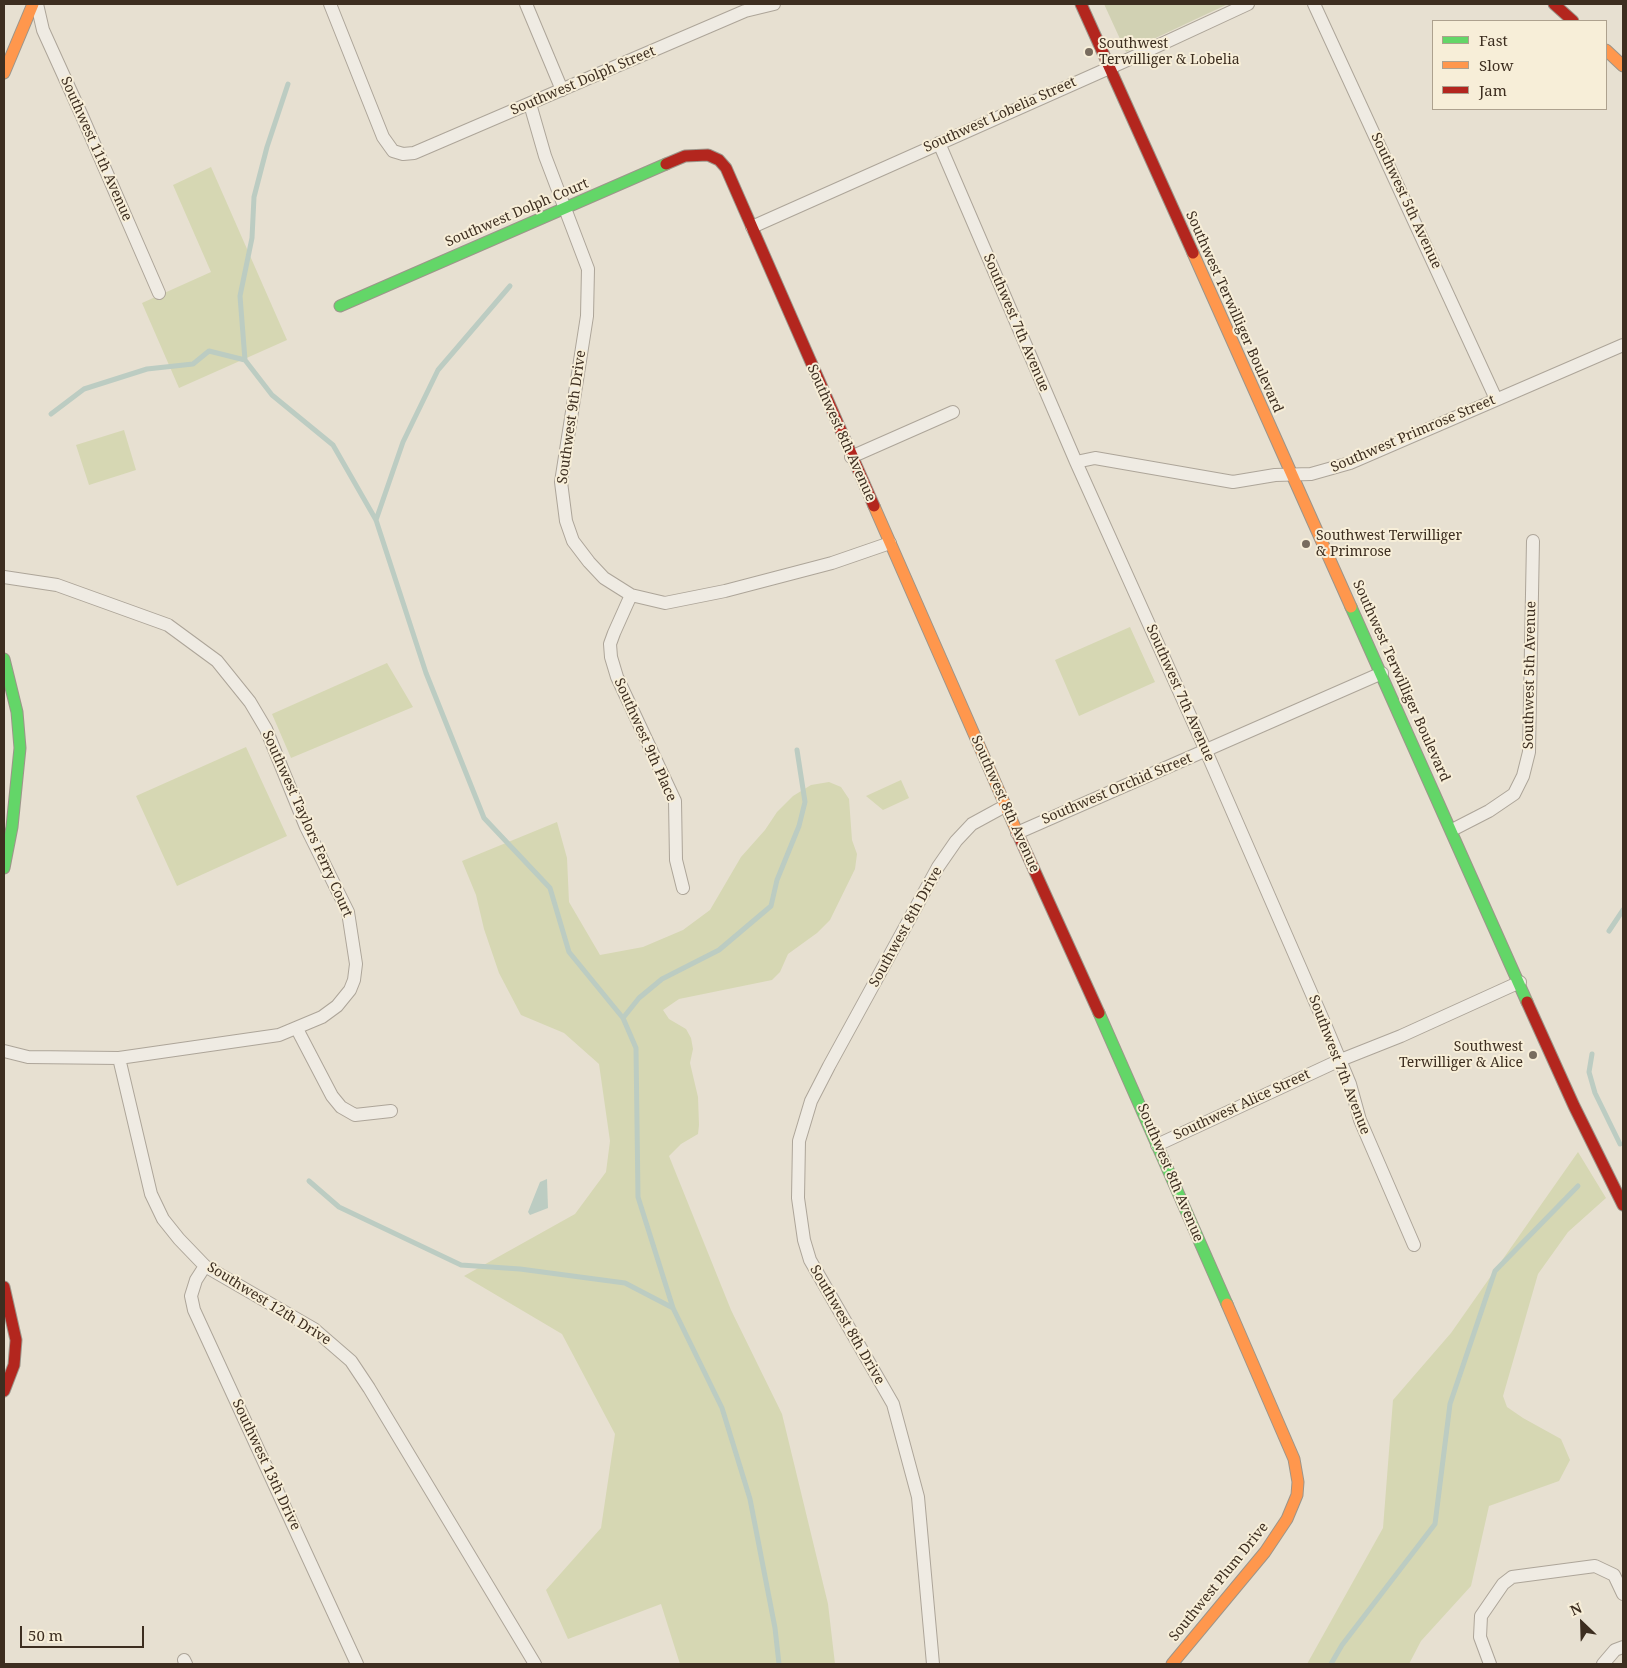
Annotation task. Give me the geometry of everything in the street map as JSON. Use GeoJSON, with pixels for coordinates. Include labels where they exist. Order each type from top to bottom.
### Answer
{"type":"FeatureCollection","features":[{"type":"Feature","properties":{"kind":"street"},"geometry":{"type":"LineString","coordinates":[[4,73],[33,4]]}},
{"type":"Feature","properties":{"kind":"street","name":"Southwest 11th Avenue"},"geometry":{"type":"LineString","coordinates":[[37,4],[42,30],[159,292]]}},
{"type":"Feature","properties":{"kind":"street","name":"Southwest Dolph Street"},"geometry":{"type":"LineString","coordinates":[[330,4],[382,137],[393,151],[414,154],[562,90],[744,7],[774,4]]}},
{"type":"Feature","properties":{"kind":"street"},"geometry":{"type":"LineString","coordinates":[[526,4],[562,90]]}},
{"type":"Feature","properties":{"kind":"street","name":"Southwest Terwilliger Boulevard"},"geometry":{"type":"LineString","coordinates":[[1081,4],[1290,475],[1382,673],[1574,1106],[1623,1205]]}},
{"type":"Feature","properties":{"kind":"street","name":"Southwest Lobelia Street"},"geometry":{"type":"LineString","coordinates":[[752,227],[1248,4]]}},
{"type":"Feature","properties":{"kind":"street","name":"Southwest 5th Avenue"},"geometry":{"type":"LineString","coordinates":[[1314,4],[1496,399]]}},
{"type":"Feature","properties":{"kind":"street"},"geometry":{"type":"LineString","coordinates":[[1554,4],[1572,20]]}},
{"type":"Feature","properties":{"kind":"street"},"geometry":{"type":"LineString","coordinates":[[1607,51],[1623,66]]}},
{"type":"Feature","properties":{"kind":"street","name":"Southwest 9th Drive"},"geometry":{"type":"LineString","coordinates":[[530,104],[545,156],[588,269],[590,292],[561,482],[566,521],[573,541],[589,562],[604,578],[631,595],[665,603],[832,563],[890,543]]}},
{"type":"Feature","properties":{"kind":"street","name":"Southwest 7th Avenue"},"geometry":{"type":"LineString","coordinates":[[939,143],[1076,462],[1206,751],[1327,1029],[1338,1061],[1350,1084],[1360,1120],[1414,1246]]}},
{"type":"Feature","properties":{"kind":"street","name":"Southwest Dolph Court"},"geometry":{"type":"LineString","coordinates":[[340,306],[685,156],[708,155]]}},
{"type":"Feature","properties":{"kind":"street","name":"Southwest 8th Avenue"},"geometry":{"type":"LineString","coordinates":[[708,155],[719,160],[726,168],[851,457],[1157,1145],[1294,1459]]}},
{"type":"Feature","properties":{"kind":"street","name":"Southwest Primrose Street"},"geometry":{"type":"LineString","coordinates":[[1076,462],[1095,458],[1232,482],[1275,475],[1311,474],[1350,463],[1623,345]]}},
{"type":"Feature","properties":{"kind":"street"},"geometry":{"type":"LineString","coordinates":[[851,457],[953,412]]}},
{"type":"Feature","properties":{"kind":"street","name":"Southwest 5th Avenue"},"geometry":{"type":"LineString","coordinates":[[1452,830],[1488,811],[1514,794],[1523,776],[1529,752],[1533,541]]}},
{"type":"Feature","properties":{"kind":"street","name":"Southwest Taylors Ferry Court"},"geometry":{"type":"LineString","coordinates":[[4,577],[57,585],[168,625],[217,661],[250,702],[266,729],[306,827],[348,912],[356,964],[354,980],[350,990],[336,1006],[322,1017],[297,1029],[253,1040],[119,1058],[28,1057],[4,1051]]}},
{"type":"Feature","properties":{"kind":"street","name":"Southwest 9th Place"},"geometry":{"type":"LineString","coordinates":[[631,595],[610,644],[610,657],[617,677],[675,801],[676,860],[683,888]]}},
{"type":"Feature","properties":{"kind":"street"},"geometry":{"type":"LineString","coordinates":[[4,659],[14,695],[20,731],[19,769],[8,827],[4,868]]}},
{"type":"Feature","properties":{"kind":"street","name":"Southwest Orchid Street"},"geometry":{"type":"LineString","coordinates":[[1017,833],[1382,673]]}},
{"type":"Feature","properties":{"kind":"street","name":"Southwest 8th Drive"},"geometry":{"type":"LineString","coordinates":[[932,1664],[918,1497],[893,1404],[810,1260],[804,1240],[798,1198],[799,1141],[811,1102],[829,1066],[938,867],[956,841],[972,824],[1005,806]]}},
{"type":"Feature","properties":{"kind":"street","name":"Southwest Alice Street"},"geometry":{"type":"LineString","coordinates":[[1157,1145],[1338,1061],[1401,1036],[1520,982]]}},
{"type":"Feature","properties":{"kind":"street"},"geometry":{"type":"LineString","coordinates":[[297,1029],[332,1096],[341,1107],[355,1115],[391,1111]]}},
{"type":"Feature","properties":{"kind":"street","name":"Southwest 12th Drive"},"geometry":{"type":"LineString","coordinates":[[119,1058],[156,1208],[178,1239],[206,1266],[314,1329],[351,1361],[535,1664]]}},
{"type":"Feature","properties":{"kind":"street","name":"Southwest 13th Drive"},"geometry":{"type":"LineString","coordinates":[[206,1266],[196,1280],[191,1296],[194,1310],[358,1664]]}},
{"type":"Feature","properties":{"kind":"street"},"geometry":{"type":"LineString","coordinates":[[4,1287],[16,1340],[14,1364],[4,1391]]}},
{"type":"Feature","properties":{"kind":"street","name":"Southwest Plum Drive"},"geometry":{"type":"LineString","coordinates":[[1172,1664],[1265,1552],[1287,1519],[1297,1496],[1298,1482],[1294,1459]]}},
{"type":"Feature","properties":{"kind":"street"},"geometry":{"type":"LineString","coordinates":[[1490,1664],[1480,1637],[1482,1616],[1502,1584],[1512,1577],[1595,1566],[1614,1575],[1623,1594]]}},
{"type":"Feature","properties":{"kind":"street"},"geometry":{"type":"LineString","coordinates":[[1603,1664],[1615,1650],[1623,1647]]}},
{"type":"Feature","properties":{"kind":"green space"},"geometry":{"type":"Polygon","coordinates":[[[1104,4],[1228,4],[1126,52],[1104,4]]]}},
{"type":"Feature","properties":{"kind":"green space"},"geometry":{"type":"Polygon","coordinates":[[[211,167],[287,340],[179,388],[142,303],[211,272],[173,185],[211,167]]]}},
{"type":"Feature","properties":{"kind":"green space"},"geometry":{"type":"Polygon","coordinates":[[[124,430],[136,470],[89,485],[76,445],[124,430]]]}},
{"type":"Feature","properties":{"kind":"green space"},"geometry":{"type":"Polygon","coordinates":[[[1130,627],[1155,682],[1079,716],[1055,660],[1130,627]]]}},
{"type":"Feature","properties":{"kind":"green space"},"geometry":{"type":"Polygon","coordinates":[[[387,663],[413,707],[291,758],[272,714],[387,663]]]}},
{"type":"Feature","properties":{"kind":"green space"},"geometry":{"type":"Polygon","coordinates":[[[246,747],[287,836],[177,886],[136,796],[246,747]]]}},
{"type":"Feature","properties":{"kind":"green space"},"geometry":{"type":"Polygon","coordinates":[[[901,780],[909,798],[883,810],[866,796],[901,780]]]}},
{"type":"Feature","properties":{"kind":"green space"},"geometry":{"type":"Polygon","coordinates":[[[829,782],[841,787],[849,799],[852,840],[857,854],[855,869],[830,920],[817,933],[788,954],[780,972],[772,980],[679,999],[663,1010],[669,1019],[686,1029],[691,1038],[693,1049],[690,1063],[698,1097],[698,1134],[681,1144],[669,1156],[731,1310],[782,1414],[828,1604],[835,1664],[680,1664],[661,1604],[568,1639],[546,1590],[601,1528],[615,1434],[562,1334],[464,1276],[575,1214],[606,1172],[610,1141],[599,1064],[564,1033],[521,1015],[499,973],[484,929],[476,895],[462,861],[557,822],[567,858],[569,902],[600,955],[643,947],[683,930],[710,910],[741,857],[765,830],[777,812],[793,796],[811,785],[829,782]]]}},
{"type":"Feature","properties":{"kind":"green space"},"geometry":{"type":"Polygon","coordinates":[[[1578,1152],[1606,1198],[1568,1232],[1538,1274],[1503,1396],[1507,1407],[1561,1439],[1570,1460],[1559,1481],[1489,1506],[1471,1586],[1421,1641],[1409,1664],[1307,1664],[1383,1528],[1393,1400],[1451,1333],[1578,1152]]]}},
{"type":"Feature","properties":{"kind":"shaded area"},"geometry":{"type":"Polygon","coordinates":[[[547,1179],[548,1208],[530,1215],[528,1212],[540,1182],[547,1179]]]}},
{"type":"Feature","properties":{"kind":"waterway"},"geometry":{"type":"LineString","coordinates":[[288,84],[267,147],[254,197],[252,238],[240,296],[245,360],[272,395],[333,445],[376,520],[426,673],[484,818],[550,888],[569,952],[623,1018],[636,1048],[638,1197],[673,1308],[722,1408],[750,1499],[775,1628],[779,1664]]}},
{"type":"Feature","properties":{"kind":"waterway"},"geometry":{"type":"LineString","coordinates":[[376,520],[403,442],[438,370],[510,286]]}},
{"type":"Feature","properties":{"kind":"waterway"},"geometry":{"type":"LineString","coordinates":[[51,414],[84,389],[147,369],[193,364],[209,351],[245,360]]}},
{"type":"Feature","properties":{"kind":"waterway"},"geometry":{"type":"LineString","coordinates":[[623,1018],[639,998],[662,979],[719,950],[771,906],[777,880],[799,826],[805,802],[797,750]]}},
{"type":"Feature","properties":{"kind":"waterway"},"geometry":{"type":"LineString","coordinates":[[1609,931],[1623,910]]}},
{"type":"Feature","properties":{"kind":"waterway"},"geometry":{"type":"LineString","coordinates":[[1592,1054],[1589,1072],[1595,1093],[1620,1144]]}},
{"type":"Feature","properties":{"kind":"waterway"},"geometry":{"type":"LineString","coordinates":[[309,1181],[339,1207],[461,1265],[520,1269],[625,1283],[673,1308]]}},
{"type":"Feature","properties":{"kind":"waterway"},"geometry":{"type":"LineString","coordinates":[[1331,1664],[1342,1645],[1435,1524],[1450,1404],[1495,1271],[1578,1186]]}},
{"type":"Feature","properties":{"kind":"traffic: fast"},"geometry":{"type":"LineString","coordinates":[[340,306],[666,164]]}},
{"type":"Feature","properties":{"kind":"traffic: fast"},"geometry":{"type":"LineString","coordinates":[[1351,607],[1527,1002]]}},
{"type":"Feature","properties":{"kind":"traffic: fast"},"geometry":{"type":"LineString","coordinates":[[4,659],[17,712],[20,748],[12,827],[4,868]]}},
{"type":"Feature","properties":{"kind":"traffic: fast"},"geometry":{"type":"LineString","coordinates":[[1099,1013],[1227,1304]]}},
{"type":"Feature","properties":{"kind":"traffic: slow"},"geometry":{"type":"LineString","coordinates":[[4,73],[33,4]]}},
{"type":"Feature","properties":{"kind":"traffic: slow"},"geometry":{"type":"LineString","coordinates":[[1607,51],[1623,66]]}},
{"type":"Feature","properties":{"kind":"traffic: slow"},"geometry":{"type":"LineString","coordinates":[[1193,253],[1351,607]]}},
{"type":"Feature","properties":{"kind":"traffic: slow"},"geometry":{"type":"LineString","coordinates":[[874,506],[1017,832]]}},
{"type":"Feature","properties":{"kind":"traffic: slow"},"geometry":{"type":"LineString","coordinates":[[1172,1664],[1265,1552],[1287,1519],[1297,1495],[1298,1482],[1294,1459],[1227,1304]]}},
{"type":"Feature","properties":{"kind":"traffic: jam"},"geometry":{"type":"LineString","coordinates":[[1081,4],[1193,253]]}},
{"type":"Feature","properties":{"kind":"traffic: jam"},"geometry":{"type":"LineString","coordinates":[[1554,4],[1572,20]]}},
{"type":"Feature","properties":{"kind":"traffic: jam"},"geometry":{"type":"LineString","coordinates":[[666,164],[685,156],[708,155],[719,160],[726,168],[874,506]]}},
{"type":"Feature","properties":{"kind":"traffic: jam"},"geometry":{"type":"LineString","coordinates":[[1017,832],[1099,1013]]}},
{"type":"Feature","properties":{"kind":"traffic: jam"},"geometry":{"type":"LineString","coordinates":[[1527,1002],[1574,1106],[1623,1205]]}},
{"type":"Feature","properties":{"kind":"traffic: jam"},"geometry":{"type":"LineString","coordinates":[[4,1287],[16,1340],[14,1365],[4,1391]]}},
{"type":"Feature","properties":{"kind":"place","name":"Southwest Terwilliger & Lobelia"},"geometry":{"type":"Point","coordinates":[1089,52]}},
{"type":"Feature","properties":{"kind":"place","name":"Southwest Terwilliger & Primrose"},"geometry":{"type":"Point","coordinates":[1306,544]}},
{"type":"Feature","properties":{"kind":"place","name":"Southwest Terwilliger & Alice"},"geometry":{"type":"Point","coordinates":[1533,1055]}}]}
